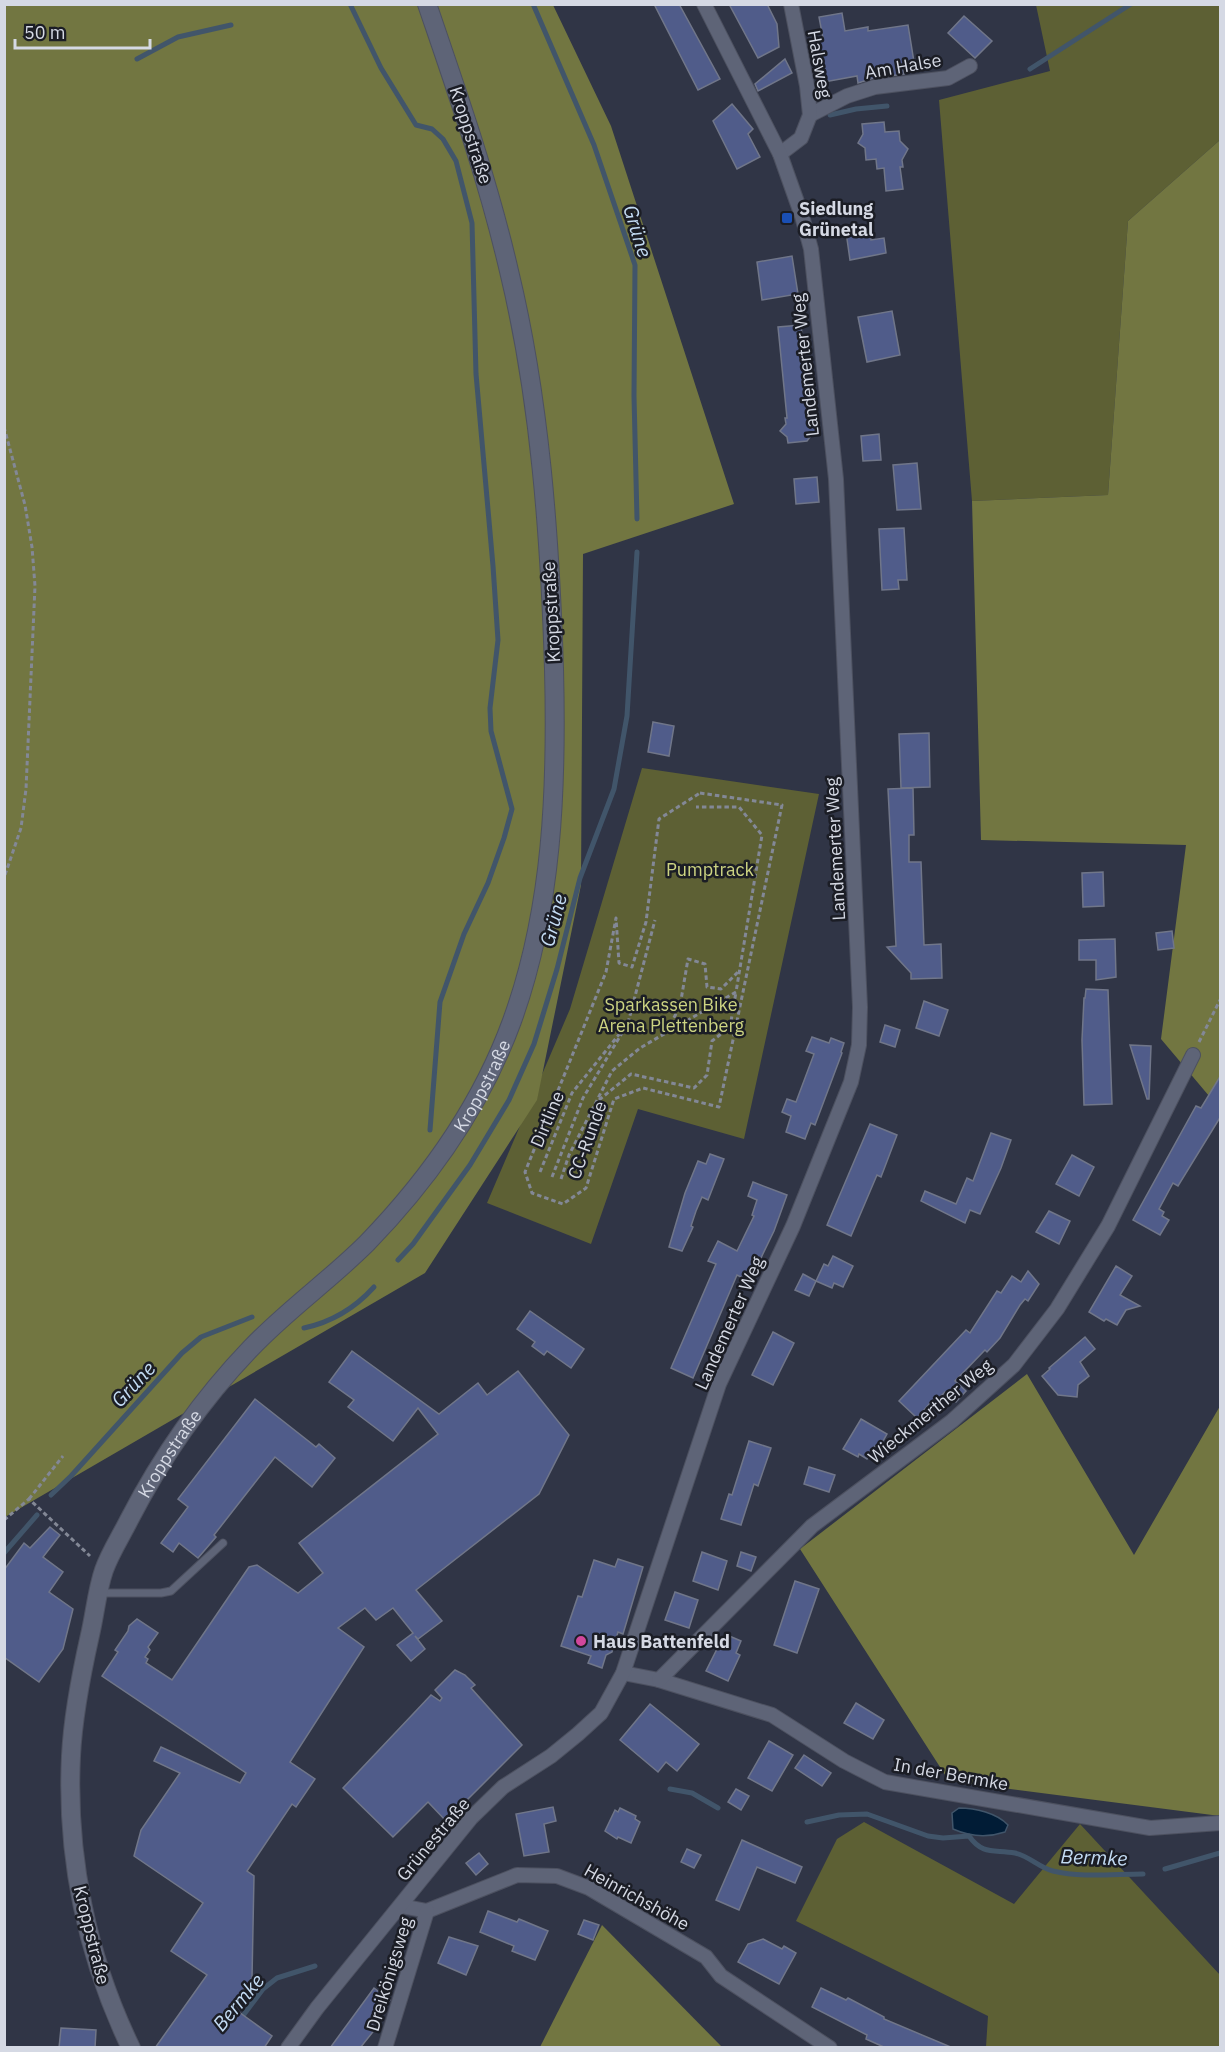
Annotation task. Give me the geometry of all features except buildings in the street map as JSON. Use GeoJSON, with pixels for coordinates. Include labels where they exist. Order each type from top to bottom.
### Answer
{"type":"FeatureCollection","features":[{"type":"Feature","properties":{"kind":"street","name":"Kroppstraße"},"geometry":{"type":"LineString","coordinates":[[131,2048],[104,1986],[90,1942],[80,1895],[72,1825],[71,1755],[79,1685],[104,1570],[143,1493],[170,1448],[214,1388],[254,1344],[364,1245],[404,1202],[444,1153],[486,1080],[512,1021],[535,945],[549,860],[554,800],[555,711],[551,580],[530,377],[510,275],[487,183],[427,4]]}},
{"type":"Feature","properties":{"kind":"street","name":"Landemerter Weg"},"geometry":{"type":"LineString","coordinates":[[623,1673],[719,1384],[793,1226],[851,1082],[859,1045],[860,1007],[836,479],[811,249],[780,154],[704,4]]}},
{"type":"Feature","properties":{"kind":"street","name":"Halsweg"},"geometry":{"type":"LineString","coordinates":[[780,154],[801,138],[810,115],[807,86],[791,4]]}},
{"type":"Feature","properties":{"kind":"street","name":"Am Halse"},"geometry":{"type":"LineString","coordinates":[[810,115],[847,96],[875,87],[948,78],[970,66]]}},
{"type":"Feature","properties":{"kind":"street","name":"Wieckmerther Weg"},"geometry":{"type":"LineString","coordinates":[[659,1680],[812,1526],[952,1421],[1014,1365],[1057,1309],[1108,1226],[1193,1055]]}},
{"type":"Feature","properties":{"kind":"street"},"geometry":{"type":"LineString","coordinates":[[623,1673],[659,1680]]}},
{"type":"Feature","properties":{"kind":"street","name":"Grünestraße"},"geometry":{"type":"LineString","coordinates":[[288,2048],[317,2008],[471,1818],[503,1787],[560,1749],[600,1713],[623,1673]]}},
{"type":"Feature","properties":{"kind":"street","name":"In der Bermke"},"geometry":{"type":"LineString","coordinates":[[659,1680],[772,1715],[844,1761],[885,1782],[1150,1828],[1221,1823]]}},
{"type":"Feature","properties":{"kind":"street","name":"Heinrichshöhe"},"geometry":{"type":"LineString","coordinates":[[427,1911],[517,1875],[557,1876],[589,1888],[706,1957],[721,1976],[830,2048]]}},
{"type":"Feature","properties":{"kind":"street"},"geometry":{"type":"LineString","coordinates":[[401,1906],[427,1911]]}},
{"type":"Feature","properties":{"kind":"street","name":"Dreikönigsweg"},"geometry":{"type":"LineString","coordinates":[[385,2048],[427,1911]]}},
{"type":"Feature","properties":{"kind":"lane"},"geometry":{"type":"LineString","coordinates":[[99,1593],[171,1591],[223,1543]]}},
{"type":"Feature","properties":{"kind":"path"},"geometry":{"type":"LineString","coordinates":[[4,427],[25,505],[32,547],[35,586],[26,789],[21,828],[4,878]]}},
{"type":"Feature","properties":{"kind":"path","name":"CC-Runde"},"geometry":{"type":"LineString","coordinates":[[699,793],[782,805],[719,1107],[643,1088],[614,1099],[586,1188],[563,1204],[532,1193],[525,1172],[606,972],[616,918],[619,963],[632,967],[646,922],[660,819],[699,793]]}},
{"type":"Feature","properties":{"kind":"path"},"geometry":{"type":"LineString","coordinates":[[596,1103],[631,1074],[694,1088],[707,1075],[712,1041],[730,1027],[762,835],[739,807],[696,807]]}},
{"type":"Feature","properties":{"kind":"path","name":"Dirtline"},"geometry":{"type":"LineString","coordinates":[[552,1177],[583,1098],[628,1023],[655,920]]}},
{"type":"Feature","properties":{"kind":"path"},"geometry":{"type":"LineString","coordinates":[[667,1032],[680,1006],[688,959],[705,964],[707,987],[721,989],[740,971]]}},
{"type":"Feature","properties":{"kind":"path"},"geometry":{"type":"LineString","coordinates":[[561,1179],[569,1155],[612,1071],[640,1048],[736,992]]}},
{"type":"Feature","properties":{"kind":"path"},"geometry":{"type":"LineString","coordinates":[[1193,1055],[1221,1000]]}},
{"type":"Feature","properties":{"kind":"path","name":"Dirtline"},"geometry":{"type":"LineString","coordinates":[[540,1172],[572,1093],[628,1023]]}},
{"type":"Feature","properties":{"kind":"path"},"geometry":{"type":"LineString","coordinates":[[4,1520],[29,1499],[63,1456]]}},
{"type":"Feature","properties":{"kind":"path"},"geometry":{"type":"LineString","coordinates":[[29,1499],[104,1570]]}},
{"type":"Feature","properties":{"kind":"green space"},"geometry":{"type":"Polygon","coordinates":[[[5,5],[553,5],[611,126],[734,504],[583,554],[581,885],[537,1100],[425,1273],[5,1517],[5,5]]]}},
{"type":"Feature","properties":{"kind":"green space"},"geometry":{"type":"Polygon","coordinates":[[[1036,5],[1220,5],[1220,140],[1128,221],[1108,495],[972,501],[939,100],[1050,71],[1036,5]]]}},
{"type":"Feature","properties":{"kind":"green space"},"geometry":{"type":"Polygon","coordinates":[[[1220,140],[1220,1109],[1161,1039],[1186,845],[981,840],[972,501],[1108,495],[1128,221],[1220,140]]]}},
{"type":"Feature","properties":{"kind":"green space","name":"Sparkassen Bike Arena Plettenberg"},"geometry":{"type":"Polygon","coordinates":[[[642,768],[819,794],[744,1139],[638,1109],[591,1244],[487,1203],[570,1009],[642,768]]]}},
{"type":"Feature","properties":{"kind":"green space"},"geometry":{"type":"Polygon","coordinates":[[[1027,1374],[1134,1555],[1220,1406],[1220,1816],[949,1781],[800,1549],[1027,1374]]]}},
{"type":"Feature","properties":{"kind":"green space"},"geometry":{"type":"Polygon","coordinates":[[[864,1822],[1014,1904],[1080,1824],[1220,1975],[1220,2047],[986,2047],[988,2016],[796,1921],[837,1839],[864,1822]]]}},
{"type":"Feature","properties":{"kind":"green space"},"geometry":{"type":"Polygon","coordinates":[[[602,1925],[722,2047],[540,2047],[602,1925]]]}},
{"type":"Feature","properties":{"kind":"water"},"geometry":{"type":"Polygon","coordinates":[[[959,1808],[979,1810],[998,1817],[1008,1825],[1005,1832],[979,1836],[953,1829],[952,1813],[959,1808]]]}},
{"type":"Feature","properties":{"kind":"waterway"},"geometry":{"type":"LineString","coordinates":[[350,4],[381,68],[416,125],[432,129],[443,139],[456,161],[472,223],[476,374],[498,640],[490,708],[491,731],[512,809],[488,883],[464,934],[440,1002],[430,1130]]}},
{"type":"Feature","properties":{"kind":"waterway","name":"Grüne"},"geometry":{"type":"LineString","coordinates":[[533,4],[594,145],[635,265],[634,396],[637,519]]}},
{"type":"Feature","properties":{"kind":"waterway"},"geometry":{"type":"LineString","coordinates":[[1030,69],[1131,4]]}},
{"type":"Feature","properties":{"kind":"waterway"},"geometry":{"type":"LineString","coordinates":[[137,59],[178,37],[231,25]]}},
{"type":"Feature","properties":{"kind":"waterway"},"geometry":{"type":"LineString","coordinates":[[830,115],[856,109],[887,106]]}},
{"type":"Feature","properties":{"kind":"waterway","name":"Grüne"},"geometry":{"type":"LineString","coordinates":[[398,1260],[413,1244],[470,1165],[509,1100],[534,1044],[557,969],[580,878],[614,789],[627,716],[637,552]]}},
{"type":"Feature","properties":{"kind":"waterway","name":"Grüne"},"geometry":{"type":"LineString","coordinates":[[304,1328],[342,1313],[374,1287]]}},
{"type":"Feature","properties":{"kind":"waterway","name":"Grüne"},"geometry":{"type":"LineString","coordinates":[[51,1495],[71,1476],[182,1353],[201,1337],[252,1317]]}},
{"type":"Feature","properties":{"kind":"waterway","name":"Grüne"},"geometry":{"type":"LineString","coordinates":[[4,1553],[37,1515]]}},
{"type":"Feature","properties":{"kind":"waterway","name":"Bermke"},"geometry":{"type":"LineString","coordinates":[[670,1789],[692,1793],[718,1808]]}},
{"type":"Feature","properties":{"kind":"waterway","name":"Bermke"},"geometry":{"type":"LineString","coordinates":[[807,1822],[839,1815],[867,1814],[928,1836],[943,1838],[969,1836],[979,1847],[1015,1853],[1053,1871],[1086,1875],[1143,1874]]}},
{"type":"Feature","properties":{"kind":"waterway","name":"Bermke"},"geometry":{"type":"LineString","coordinates":[[1165,1869],[1220,1853]]}},
{"type":"Feature","properties":{"kind":"waterway","name":"Bermke"},"geometry":{"type":"LineString","coordinates":[[239,2021],[263,1989],[277,1978],[315,1966]]}},
{"type":"Feature","properties":{"kind":"place","name":"Siedlung Grünetal"},"geometry":{"type":"Point","coordinates":[787,218]}},
{"type":"Feature","properties":{"kind":"place","name":"Haus Battenfeld"},"geometry":{"type":"Point","coordinates":[581,1641]}},
{"type":"Feature","properties":{"kind":"park label","name":"Pumptrack"},"geometry":{"type":"Point","coordinates":[710,869]}}]}
